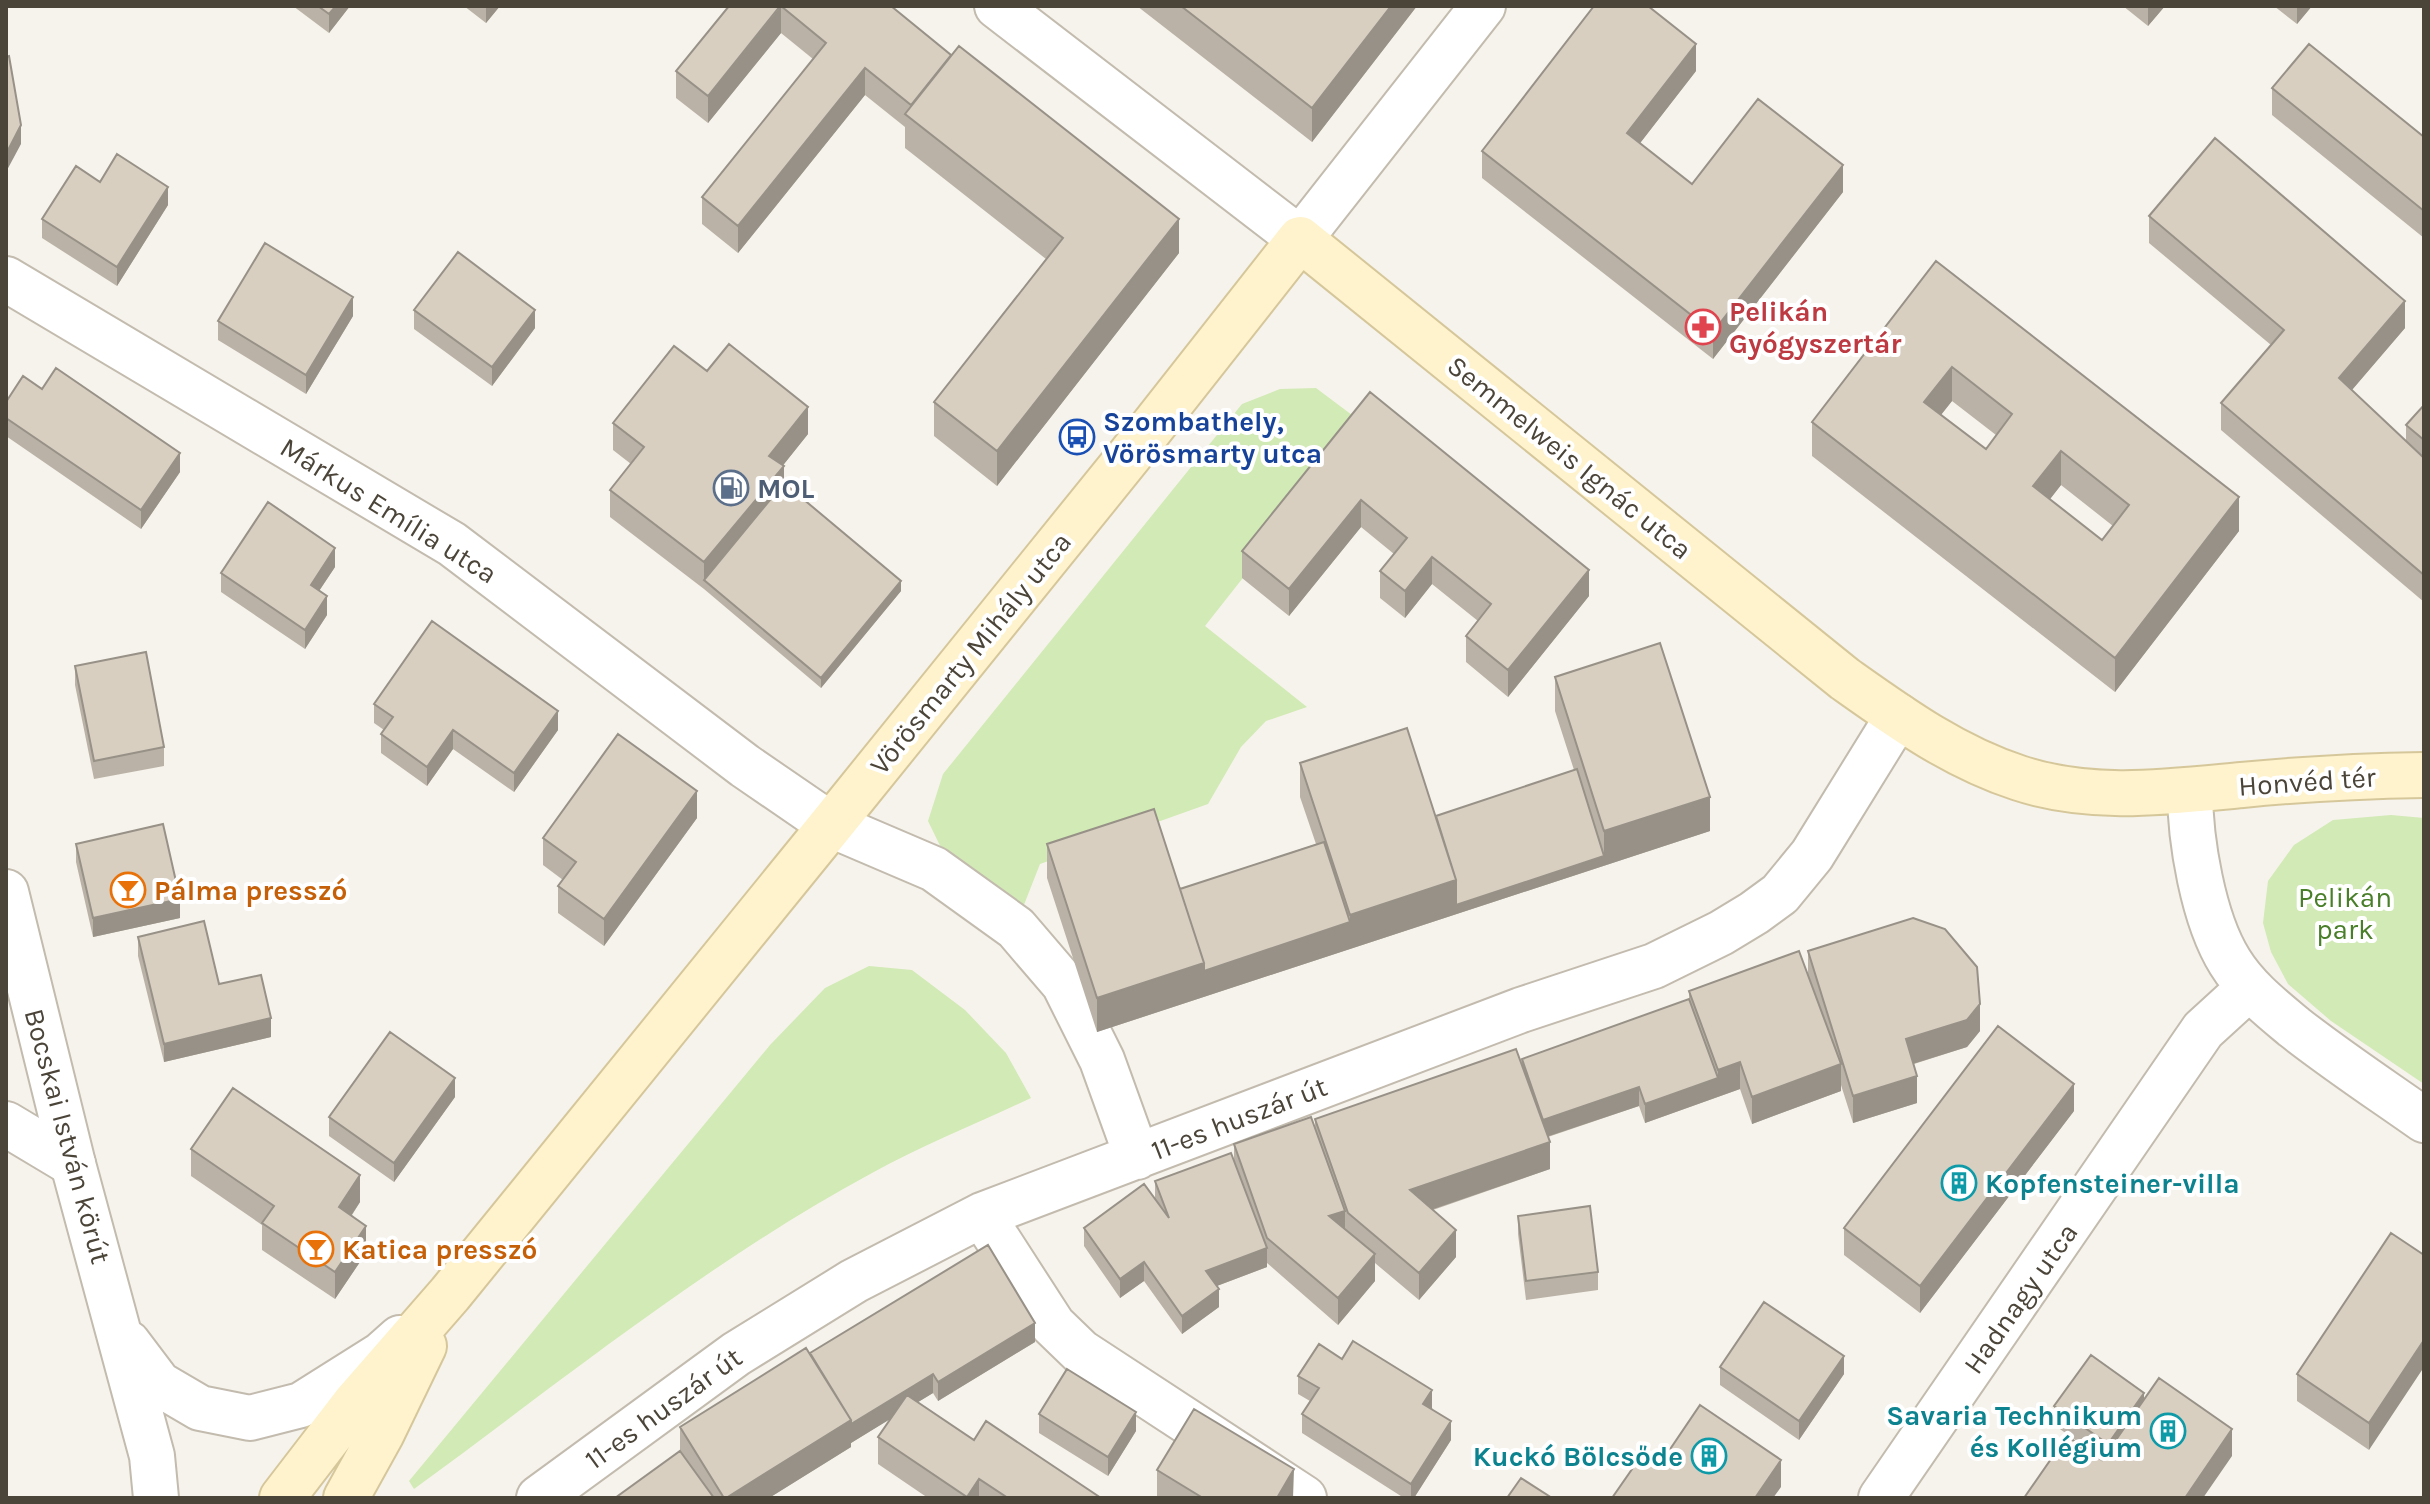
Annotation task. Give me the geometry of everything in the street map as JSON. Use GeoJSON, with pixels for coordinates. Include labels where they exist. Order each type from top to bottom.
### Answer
{"type":"FeatureCollection","features":[{"type":"Feature","properties":{"kind":"main road","name":"Semmelweis Ignác utca"},"geometry":{"type":"LineString","coordinates":[[1300,239],[1845,679],[1898,716],[1963,755],[2020,779],[2085,792],[2136,795],[2190,790]]}},
{"type":"Feature","properties":{"kind":"main road","name":"Vörösmarty Mihály utca"},"geometry":{"type":"LineString","coordinates":[[450,1294],[1139,443],[1300,239]]}},
{"type":"Feature","properties":{"kind":"main road","name":"Honvéd tér"},"geometry":{"type":"LineString","coordinates":[[2190,790],[2364,776],[2424,775]]}},
{"type":"Feature","properties":{"kind":"main road"},"geometry":{"type":"LineString","coordinates":[[282,1498],[355,1403],[450,1294]]}},
{"type":"Feature","properties":{"kind":"main road"},"geometry":{"type":"LineString","coordinates":[[346,1498],[382,1433],[450,1294]]}},
{"type":"Feature","properties":{"kind":"street","name":"Semmelweis Ignác utca"},"geometry":{"type":"LineString","coordinates":[[997,6],[1300,239]]}},
{"type":"Feature","properties":{"kind":"street","name":"Vörösmarty Mihály utca"},"geometry":{"type":"LineString","coordinates":[[1300,239],[1483,6]]}},
{"type":"Feature","properties":{"kind":"street","name":"Márkus Emília utca"},"geometry":{"type":"LineString","coordinates":[[6,279],[452,544],[745,766],[831,825],[934,869],[1016,928],[1064,984],[1102,1060],[1137,1157]]}},
{"type":"Feature","properties":{"kind":"street","name":"11-es huszár út"},"geometry":{"type":"LineString","coordinates":[[539,1498],[736,1354],[854,1281],[982,1215],[1521,1010],[1654,966],[1721,933],[1780,894],[1812,855],[1898,716]]}},
{"type":"Feature","properties":{"kind":"street"},"geometry":{"type":"LineString","coordinates":[[2190,790],[2194,846],[2212,925],[2229,962],[2249,988],[2331,1056],[2424,1120]]}},
{"type":"Feature","properties":{"kind":"street","name":"Bocskai István körút"},"geometry":{"type":"LineString","coordinates":[[6,892],[73,1164],[152,1456],[156,1498]]}},
{"type":"Feature","properties":{"kind":"street","name":"Hadnagy utca"},"geometry":{"type":"LineString","coordinates":[[1881,1498],[2203,1030],[2249,988]]}},
{"type":"Feature","properties":{"kind":"street"},"geometry":{"type":"LineString","coordinates":[[6,1124],[73,1164]]}},
{"type":"Feature","properties":{"kind":"street"},"geometry":{"type":"LineString","coordinates":[[982,1215],[1053,1325],[1081,1352],[1304,1498]]}},
{"type":"Feature","properties":{"kind":"street"},"geometry":{"type":"LineString","coordinates":[[120,1333],[159,1384],[208,1411],[250,1418],[301,1405],[382,1354],[450,1294]]}},
{"type":"Feature","properties":{"kind":"street","name":"Bocskai István körút"},"geometry":{"type":"LineString","coordinates":[[120,1333],[188,1498]]}},
{"type":"Feature","properties":{"kind":"green space"},"geometry":{"type":"Polygon","coordinates":[[[1316,388],[1364,424],[1205,626],[1307,707],[1266,721],[1241,747],[1208,804],[1040,864],[1018,920],[947,860],[928,821],[943,774],[1242,404],[1280,389],[1316,388]]]}},
{"type":"Feature","properties":{"kind":"green space","name":"Pelikán park"},"geometry":{"type":"Polygon","coordinates":[[[2391,815],[2424,818],[2424,1084],[2331,1021],[2288,984],[2271,952],[2263,923],[2268,881],[2294,845],[2333,820],[2391,815]]]}},
{"type":"Feature","properties":{"kind":"green space"},"geometry":{"type":"Polygon","coordinates":[[[869,966],[912,970],[965,1010],[1006,1053],[1031,1098],[891,1163],[753,1244],[638,1323],[414,1489],[409,1481],[770,1045],[825,988],[869,966]]]}},
{"type":"Feature","properties":{"kind":"building"},"geometry":{"type":"Polygon","coordinates":[[[318,6],[336,6],[329,14],[318,6]]]}},
{"type":"Feature","properties":{"kind":"building"},"geometry":{"type":"Polygon","coordinates":[[[729,6],[780,6],[708,96],[676,71],[729,6]]]}},
{"type":"Feature","properties":{"kind":"building"},"geometry":{"type":"Polygon","coordinates":[[[781,6],[891,6],[951,55],[911,105],[865,68],[738,226],[702,197],[826,43],[781,6]]]}},
{"type":"Feature","properties":{"kind":"building"},"geometry":{"type":"Polygon","coordinates":[[[1181,6],[1391,6],[1312,108],[1181,6]]]}},
{"type":"Feature","properties":{"kind":"building"},"geometry":{"type":"Polygon","coordinates":[[[1594,6],[1648,6],[1696,44],[1627,133],[1692,184],[1758,99],[1843,165],[1713,332],[1482,151],[1594,6]]]}},
{"type":"Feature","properties":{"kind":"building"},"geometry":{"type":"Polygon","coordinates":[[[2309,44],[2424,137],[2424,211],[2272,88],[2309,44]]]}},
{"type":"Feature","properties":{"kind":"building"},"geometry":{"type":"Polygon","coordinates":[[[959,46],[1179,219],[997,451],[934,402],[1063,238],[905,114],[959,46]]]}},
{"type":"Feature","properties":{"kind":"building"},"geometry":{"type":"Polygon","coordinates":[[[9,56],[21,125],[6,154],[6,57],[9,56]]]}},
{"type":"Feature","properties":{"kind":"building"},"geometry":{"type":"Polygon","coordinates":[[[2215,138],[2405,301],[2339,378],[2424,458],[2424,575],[2221,403],[2284,330],[2149,216],[2215,138]]]}},
{"type":"Feature","properties":{"kind":"building"},"geometry":{"type":"Polygon","coordinates":[[[117,154],[168,187],[117,267],[42,219],[76,166],[100,182],[117,154]]]}},
{"type":"Feature","properties":{"kind":"building"},"geometry":{"type":"Polygon","coordinates":[[[265,243],[353,297],[306,375],[218,321],[265,243]]]}},
{"type":"Feature","properties":{"kind":"building"},"geometry":{"type":"Polygon","coordinates":[[[458,252],[535,310],[492,367],[414,310],[458,252]]]}},
{"type":"Feature","properties":{"kind":"building"},"geometry":{"type":"Polygon","coordinates":[[[1936,261],[2239,497],[2115,658],[1812,422],[1936,261]],[[1952,367],[1924,402],[1986,449],[2012,414],[1952,367]],[[2061,451],[2033,486],[2102,540],[2129,505],[2061,451]]]}},
{"type":"Feature","properties":{"kind":"building"},"geometry":{"type":"Polygon","coordinates":[[[729,344],[808,407],[769,456],[784,466],[704,562],[610,490],[644,447],[613,423],[674,346],[707,371],[729,344]]]}},
{"type":"Feature","properties":{"kind":"building"},"geometry":{"type":"Polygon","coordinates":[[[56,368],[180,453],[141,510],[6,418],[6,402],[23,376],[42,389],[56,368]]]}},
{"type":"Feature","properties":{"kind":"building"},"geometry":{"type":"Polygon","coordinates":[[[1370,392],[1589,570],[1508,670],[1466,636],[1491,604],[1432,557],[1405,591],[1380,571],[1407,538],[1361,500],[1289,589],[1242,551],[1370,392]]]}},
{"type":"Feature","properties":{"kind":"building"},"geometry":{"type":"Polygon","coordinates":[[[2424,405],[2424,440],[2406,425],[2424,405]]]}},
{"type":"Feature","properties":{"kind":"building"},"geometry":{"type":"Polygon","coordinates":[[[784,483],[901,581],[821,678],[704,580],[784,483]]]}},
{"type":"Feature","properties":{"kind":"building"},"geometry":{"type":"Polygon","coordinates":[[[268,502],[335,548],[311,585],[327,596],[305,630],[221,573],[268,502]]]}},
{"type":"Feature","properties":{"kind":"building"},"geometry":{"type":"Polygon","coordinates":[[[432,621],[558,711],[514,773],[453,730],[427,767],[381,734],[393,717],[374,704],[432,621]]]}},
{"type":"Feature","properties":{"kind":"building"},"geometry":{"type":"Polygon","coordinates":[[[1660,643],[1710,797],[1604,831],[1555,677],[1660,643]]]}},
{"type":"Feature","properties":{"kind":"building"},"geometry":{"type":"Polygon","coordinates":[[[146,652],[164,747],[94,761],[75,666],[146,652]]]}},
{"type":"Feature","properties":{"kind":"building"},"geometry":{"type":"Polygon","coordinates":[[[1407,728],[1456,880],[1350,915],[1300,763],[1407,728]]]}},
{"type":"Feature","properties":{"kind":"building"},"geometry":{"type":"Polygon","coordinates":[[[618,734],[697,791],[604,919],[558,886],[576,862],[543,838],[618,734]]]}},
{"type":"Feature","properties":{"kind":"building"},"geometry":{"type":"Polygon","coordinates":[[[1577,769],[1604,856],[1456,905],[1456,880],[1436,816],[1577,769]]]}},
{"type":"Feature","properties":{"kind":"building"},"geometry":{"type":"Polygon","coordinates":[[[1154,809],[1204,963],[1097,998],[1047,844],[1154,809]]]}},
{"type":"Feature","properties":{"kind":"building","name":"Pálma presszó"},"geometry":{"type":"Polygon","coordinates":[[[163,824],[180,899],[93,918],[76,844],[163,824]]]}},
{"type":"Feature","properties":{"kind":"building"},"geometry":{"type":"Polygon","coordinates":[[[1324,842],[1350,922],[1204,971],[1180,889],[1324,842]]]}},
{"type":"Feature","properties":{"kind":"building"},"geometry":{"type":"Polygon","coordinates":[[[1913,918],[1945,929],[1977,967],[1980,1004],[1967,1020],[1906,1039],[1917,1076],[1853,1096],[1808,951],[1913,918]]]}},
{"type":"Feature","properties":{"kind":"building"},"geometry":{"type":"Polygon","coordinates":[[[204,921],[219,984],[261,975],[271,1018],[164,1044],[138,937],[204,921]]]}},
{"type":"Feature","properties":{"kind":"building"},"geometry":{"type":"Polygon","coordinates":[[[1799,951],[1841,1064],[1752,1097],[1740,1062],[1718,1070],[1689,991],[1799,951]]]}},
{"type":"Feature","properties":{"kind":"building"},"geometry":{"type":"Polygon","coordinates":[[[1689,999],[1718,1078],[1645,1104],[1639,1087],[1543,1120],[1522,1059],[1689,999]]]}},
{"type":"Feature","properties":{"kind":"building","name":"Kopfensteiner-villa"},"geometry":{"type":"Polygon","coordinates":[[[1998,1026],[2074,1084],[1920,1286],[1844,1228],[1998,1026]]]}},
{"type":"Feature","properties":{"kind":"building"},"geometry":{"type":"Polygon","coordinates":[[[390,1032],[455,1078],[394,1163],[329,1117],[390,1032]]]}},
{"type":"Feature","properties":{"kind":"building"},"geometry":{"type":"Polygon","coordinates":[[[1516,1049],[1550,1142],[1410,1190],[1456,1230],[1419,1273],[1348,1213],[1315,1119],[1516,1049]]]}},
{"type":"Feature","properties":{"kind":"building"},"geometry":{"type":"Polygon","coordinates":[[[233,1088],[360,1175],[339,1207],[366,1226],[335,1272],[262,1223],[274,1206],[191,1149],[233,1088]]]}},
{"type":"Feature","properties":{"kind":"building"},"geometry":{"type":"Polygon","coordinates":[[[1311,1117],[1345,1211],[1329,1216],[1375,1254],[1338,1298],[1267,1238],[1234,1144],[1311,1117]]]}},
{"type":"Feature","properties":{"kind":"building"},"geometry":{"type":"Polygon","coordinates":[[[1231,1153],[1267,1248],[1206,1271],[1219,1289],[1182,1316],[1144,1262],[1120,1279],[1084,1228],[1144,1184],[1169,1218],[1155,1181],[1231,1153]]]}},
{"type":"Feature","properties":{"kind":"building"},"geometry":{"type":"Polygon","coordinates":[[[1590,1206],[1598,1272],[1526,1281],[1518,1216],[1590,1206]]]}},
{"type":"Feature","properties":{"kind":"building"},"geometry":{"type":"Polygon","coordinates":[[[2391,1233],[2424,1255],[2424,1340],[2369,1423],[2297,1374],[2391,1233]]]}},
{"type":"Feature","properties":{"kind":"building"},"geometry":{"type":"Polygon","coordinates":[[[988,1245],[1035,1323],[938,1382],[933,1374],[851,1424],[810,1353],[988,1245]]]}},
{"type":"Feature","properties":{"kind":"building"},"geometry":{"type":"Polygon","coordinates":[[[1764,1302],[1844,1356],[1799,1421],[1720,1367],[1764,1302]]]}},
{"type":"Feature","properties":{"kind":"building"},"geometry":{"type":"Polygon","coordinates":[[[1353,1341],[1432,1390],[1423,1404],[1451,1421],[1411,1484],[1302,1414],[1319,1388],[1298,1376],[1319,1344],[1342,1359],[1353,1341]]]}},
{"type":"Feature","properties":{"kind":"building"},"geometry":{"type":"Polygon","coordinates":[[[806,1348],[851,1420],[724,1498],[680,1427],[806,1348]]]}},
{"type":"Feature","properties":{"kind":"building"},"geometry":{"type":"Polygon","coordinates":[[[2091,1355],[2144,1393],[2108,1444],[2054,1406],[2091,1355]]]}},
{"type":"Feature","properties":{"kind":"building"},"geometry":{"type":"Polygon","coordinates":[[[1067,1369],[1136,1412],[1108,1457],[1039,1414],[1067,1369]]]}},
{"type":"Feature","properties":{"kind":"building"},"geometry":{"type":"Polygon","coordinates":[[[2159,1378],[2232,1429],[2185,1498],[2024,1498],[2067,1436],[2102,1460],[2159,1378]]]}},
{"type":"Feature","properties":{"kind":"building"},"geometry":{"type":"Polygon","coordinates":[[[907,1395],[974,1440],[986,1421],[1101,1498],[1008,1498],[979,1479],[967,1497],[878,1437],[907,1395]]]}},
{"type":"Feature","properties":{"kind":"building"},"geometry":{"type":"Polygon","coordinates":[[[1700,1405],[1781,1460],[1755,1498],[1612,1498],[1644,1452],[1660,1464],[1700,1405]]]}},
{"type":"Feature","properties":{"kind":"building"},"geometry":{"type":"Polygon","coordinates":[[[1194,1409],[1294,1469],[1277,1498],[1203,1498],[1157,1470],[1194,1409]]]}},
{"type":"Feature","properties":{"kind":"building"},"geometry":{"type":"Polygon","coordinates":[[[680,1451],[714,1498],[615,1498],[680,1451]]]}},
{"type":"Feature","properties":{"kind":"building"},"geometry":{"type":"Polygon","coordinates":[[[1521,1478],[1552,1498],[1507,1498],[1521,1478]]]}},
{"type":"Feature","properties":{"kind":"place","name":"Pelikán Gyógyszertár"},"geometry":{"type":"Point","coordinates":[1703,327]}},
{"type":"Feature","properties":{"kind":"place","name":"Szombathely, Vörösmarty utca"},"geometry":{"type":"Point","coordinates":[1077,437]}},
{"type":"Feature","properties":{"kind":"place","name":"MOL"},"geometry":{"type":"Point","coordinates":[731,488]}},
{"type":"Feature","properties":{"kind":"place","name":"Pálma presszó"},"geometry":{"type":"Point","coordinates":[128,890]}},
{"type":"Feature","properties":{"kind":"place","name":"Kopfensteiner-villa"},"geometry":{"type":"Point","coordinates":[1959,1183]}},
{"type":"Feature","properties":{"kind":"place","name":"Katica presszó"},"geometry":{"type":"Point","coordinates":[316,1249]}},
{"type":"Feature","properties":{"kind":"place","name":"Savaria Technikum és Kollégium"},"geometry":{"type":"Point","coordinates":[2168,1431]}},
{"type":"Feature","properties":{"kind":"place","name":"Kuckó Bölcsőde"},"geometry":{"type":"Point","coordinates":[1709,1456]}}]}
